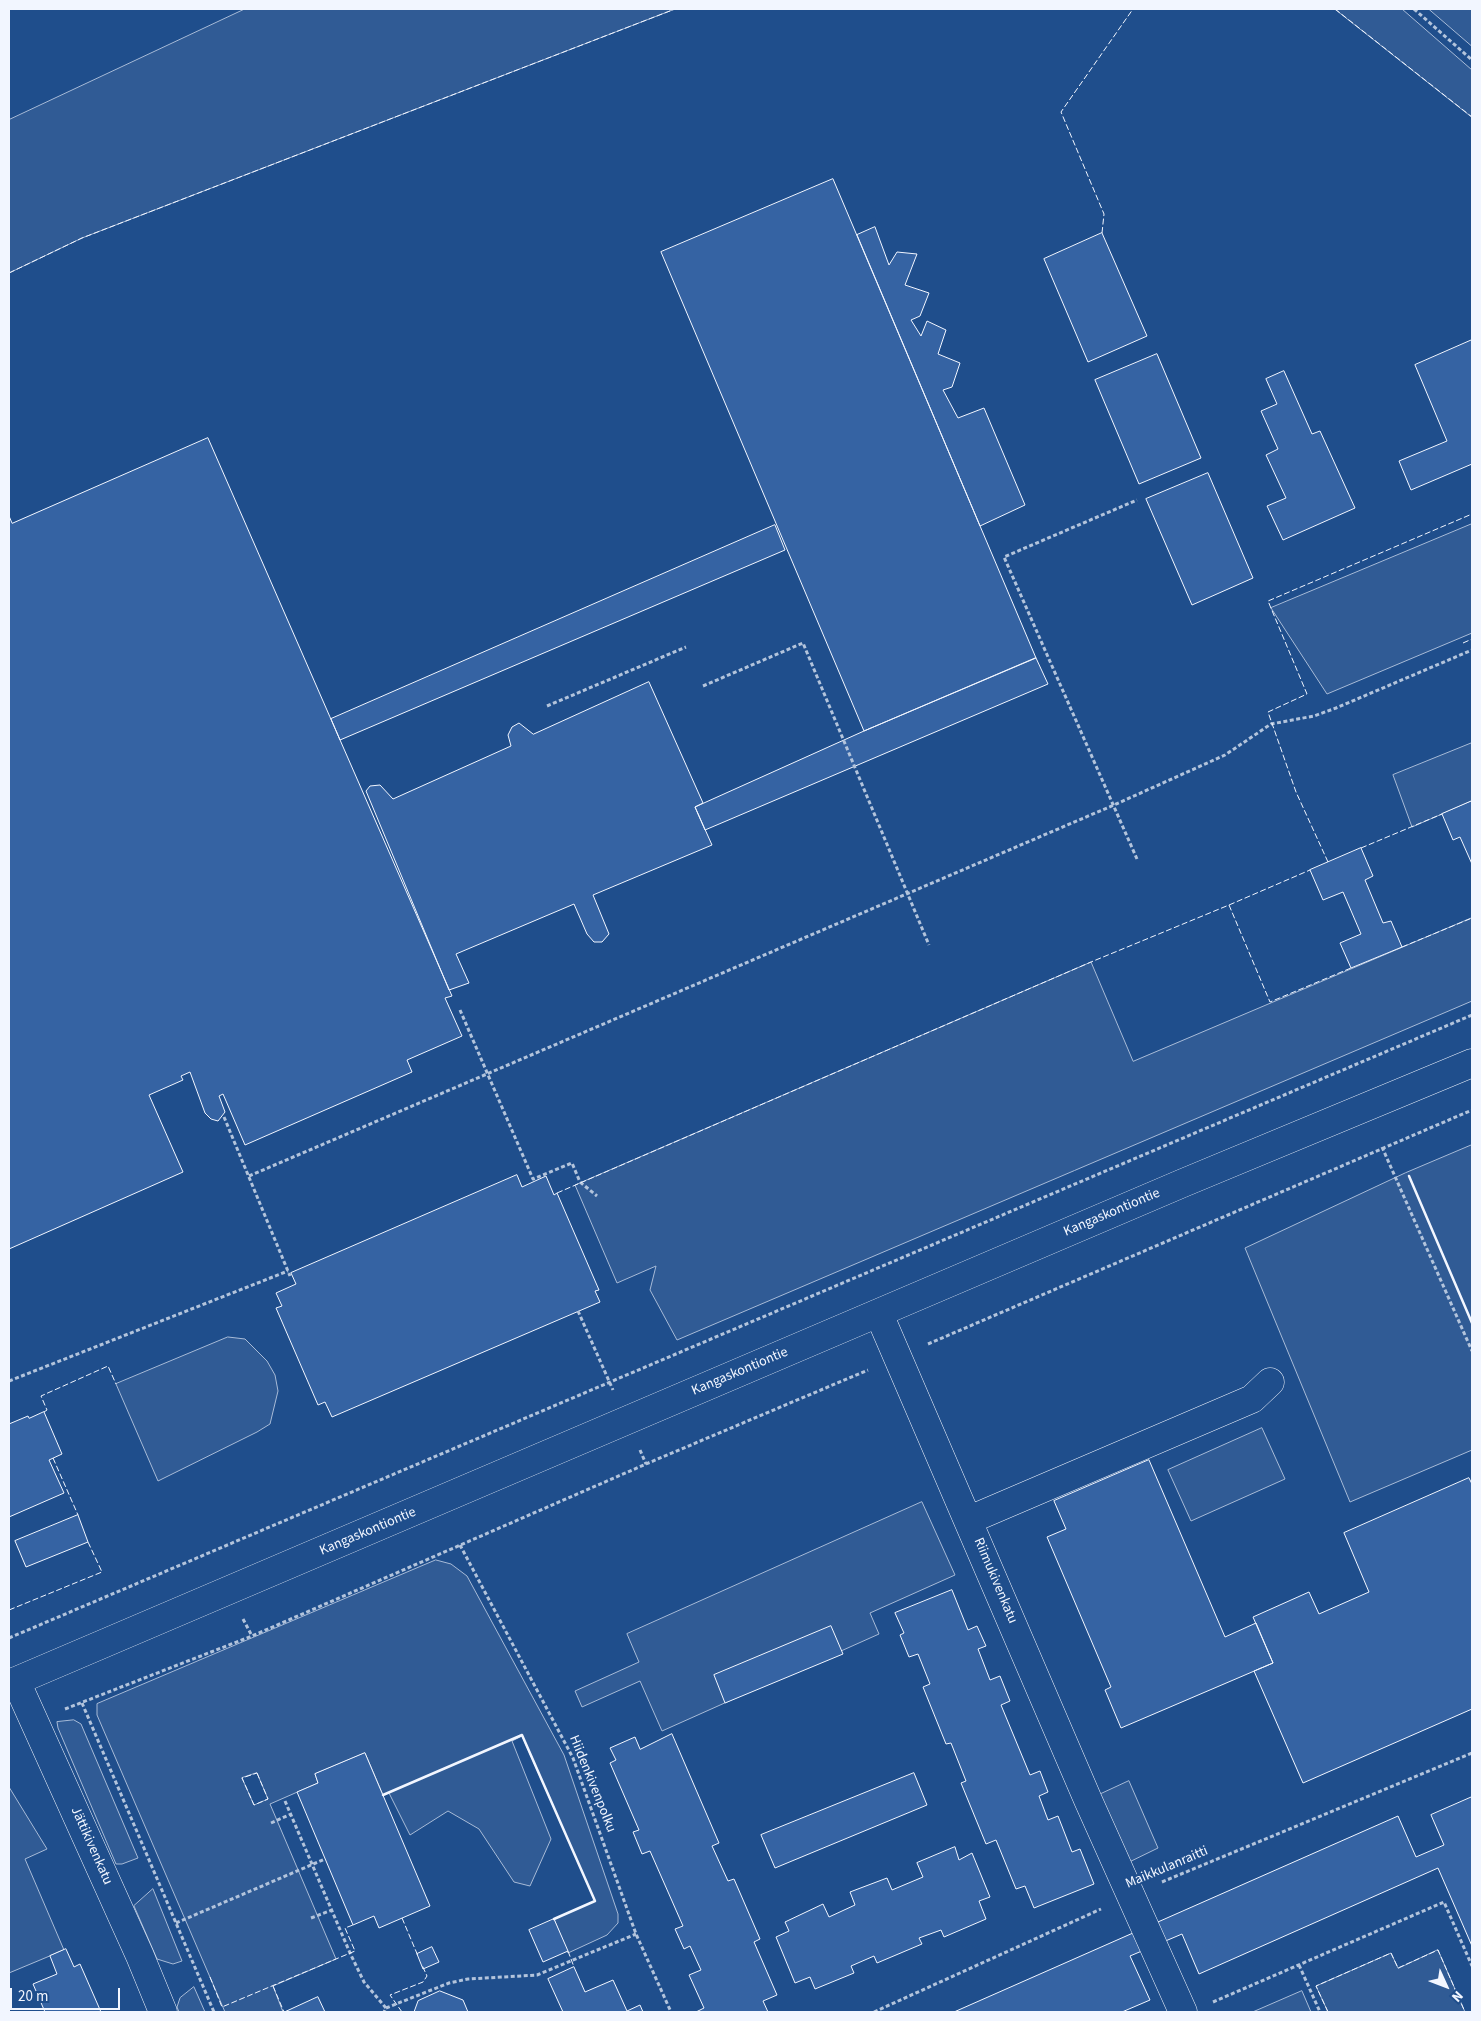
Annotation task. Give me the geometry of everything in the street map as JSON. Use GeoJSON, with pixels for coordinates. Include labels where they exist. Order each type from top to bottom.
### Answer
{"type":"FeatureCollection","features":[{"type":"Feature","properties":{"kind":"street","name":"Kangaskontiontie"},"geometry":{"type":"LineString","coordinates":[[12,1682],[1183,1183],[1472,1063]]}},
{"type":"Feature","properties":{"kind":"street","name":"Riimukivenkatu"},"geometry":{"type":"LineString","coordinates":[[879,1314],[1088,1800],[1132,1895],[1196,2008]]}},
{"type":"Feature","properties":{"kind":"street"},"geometry":{"type":"LineString","coordinates":[[969,1520],[1252,1399],[1270,1382]]}},
{"type":"Feature","properties":{"kind":"street","name":"Jättikivenkatu"},"geometry":{"type":"LineString","coordinates":[[12,1682],[35,1722],[140,1956],[163,2012]]}},
{"type":"Feature","properties":{"kind":"path"},"geometry":{"type":"LineString","coordinates":[[1414,9],[1472,60]]}},
{"type":"Feature","properties":{"kind":"path"},"geometry":{"type":"LineString","coordinates":[[1137,859],[1004,557],[1138,500]]}},
{"type":"Feature","properties":{"kind":"path"},"geometry":{"type":"LineString","coordinates":[[703,686],[803,643],[929,945]]}},
{"type":"Feature","properties":{"kind":"path"},"geometry":{"type":"LineString","coordinates":[[548,706],[686,647]]}},
{"type":"Feature","properties":{"kind":"path"},"geometry":{"type":"LineString","coordinates":[[249,1176],[1114,805],[1225,755],[1271,724],[1314,716],[1336,708],[1472,650]]}},
{"type":"Feature","properties":{"kind":"path"},"geometry":{"type":"LineString","coordinates":[[460,1010],[533,1179],[572,1163],[580,1182],[597,1196]]}},
{"type":"Feature","properties":{"kind":"path"},"geometry":{"type":"LineString","coordinates":[[9,1638],[609,1384],[1472,1014]]}},
{"type":"Feature","properties":{"kind":"path"},"geometry":{"type":"LineString","coordinates":[[1472,1110],[1382,1147],[1472,1351]]}},
{"type":"Feature","properties":{"kind":"path"},"geometry":{"type":"LineString","coordinates":[[224,1117],[290,1276]]}},
{"type":"Feature","properties":{"kind":"path"},"geometry":{"type":"LineString","coordinates":[[9,1381],[288,1271]]}},
{"type":"Feature","properties":{"kind":"path"},"geometry":{"type":"LineString","coordinates":[[578,1311],[609,1384]]}},
{"type":"Feature","properties":{"kind":"path","name":"Hiidenkivenpolku"},"geometry":{"type":"LineString","coordinates":[[82,1703],[252,1636],[460,1546],[573,1758],[636,1934],[671,2012]]}},
{"type":"Feature","properties":{"kind":"path"},"geometry":{"type":"LineString","coordinates":[[35,1722],[82,1703],[214,2012]]}},
{"type":"Feature","properties":{"kind":"path","name":"Maikkulanraitti"},"geometry":{"type":"LineString","coordinates":[[876,2012],[1132,1895],[1472,1754]]}},
{"type":"Feature","properties":{"kind":"path"},"geometry":{"type":"LineString","coordinates":[[285,1801],[364,1982],[386,2008]]}},
{"type":"Feature","properties":{"kind":"path"},"geometry":{"type":"LineString","coordinates":[[271,1822],[291,1814]]}},
{"type":"Feature","properties":{"kind":"path"},"geometry":{"type":"LineString","coordinates":[[176,1923],[325,1859]]}},
{"type":"Feature","properties":{"kind":"path"},"geometry":{"type":"LineString","coordinates":[[1196,2008],[1444,1902],[1472,1966]]}},
{"type":"Feature","properties":{"kind":"path"},"geometry":{"type":"LineString","coordinates":[[311,1918],[332,1910]]}},
{"type":"Feature","properties":{"kind":"path"},"geometry":{"type":"LineString","coordinates":[[384,2012],[386,2008],[449,1983],[468,1979],[537,1975],[636,1934]]}},
{"type":"Feature","properties":{"kind":"path"},"geometry":{"type":"LineString","coordinates":[[1299,1965],[1320,2012]]}},
{"type":"Feature","properties":{"kind":"shaded area"},"geometry":{"type":"Polygon","coordinates":[[[245,9],[675,9],[82,238],[9,273],[9,120],[245,9]]]}},
{"type":"Feature","properties":{"kind":"shaded area"},"geometry":{"type":"Polygon","coordinates":[[[1335,9],[1402,9],[1472,70],[1472,117],[1335,9]]]}},
{"type":"Feature","properties":{"kind":"shaded area"},"geometry":{"type":"Polygon","coordinates":[[[1429,9],[1472,9],[1472,46],[1429,9]]]}},
{"type":"Feature","properties":{"kind":"shaded area"},"geometry":{"type":"Polygon","coordinates":[[[1472,524],[1472,633],[1327,694],[1271,608],[1472,524]]]}},
{"type":"Feature","properties":{"kind":"shaded area"},"geometry":{"type":"Polygon","coordinates":[[[1472,743],[1472,801],[1412,827],[1393,775],[1472,743]]]}},
{"type":"Feature","properties":{"kind":"shaded area"},"geometry":{"type":"Polygon","coordinates":[[[1472,918],[1472,1001],[677,1340],[650,1290],[656,1266],[617,1283],[575,1185],[1091,962],[1133,1061],[1472,918]]]}},
{"type":"Feature","properties":{"kind":"shaded area"},"geometry":{"type":"Polygon","coordinates":[[[1472,1145],[1472,1450],[1350,1502],[1245,1248],[1405,1173],[1472,1145]]]}},
{"type":"Feature","properties":{"kind":"shaded area"},"geometry":{"type":"Polygon","coordinates":[[[228,1337],[245,1339],[267,1361],[275,1375],[278,1391],[270,1424],[158,1481],[116,1384],[228,1337]]]}},
{"type":"Feature","properties":{"kind":"shaded area"},"geometry":{"type":"Polygon","coordinates":[[[1262,1428],[1285,1479],[1191,1521],[1168,1470],[1262,1428]]]}},
{"type":"Feature","properties":{"kind":"shaded area"},"geometry":{"type":"Polygon","coordinates":[[[922,1502],[955,1575],[870,1613],[879,1634],[662,1731],[640,1681],[582,1707],[575,1691],[639,1662],[627,1634],[922,1502]]]}},
{"type":"Feature","properties":{"kind":"shaded area"},"geometry":{"type":"Polygon","coordinates":[[[436,1560],[451,1564],[467,1576],[564,1755],[618,1914],[618,1923],[607,1935],[568,1953],[554,1919],[595,1901],[522,1736],[512,1741],[551,1839],[530,1886],[514,1882],[479,1829],[448,1811],[410,1835],[389,1793],[383,1795],[365,1753],[315,1774],[318,1783],[270,1804],[336,1959],[273,1986],[283,2012],[225,2012],[97,1715],[97,1704],[436,1560]],[[257,1773],[242,1778],[254,1805],[268,1799],[257,1773]]]}},
{"type":"Feature","properties":{"kind":"shaded area"},"geometry":{"type":"Polygon","coordinates":[[[74,1720],[81,1724],[138,1858],[122,1864],[116,1864],[58,1728],[57,1722],[74,1720]]]}},
{"type":"Feature","properties":{"kind":"shaded area"},"geometry":{"type":"Polygon","coordinates":[[[1129,1781],[1158,1848],[1119,1867],[1088,1800],[1129,1781]]]}},
{"type":"Feature","properties":{"kind":"shaded area"},"geometry":{"type":"Polygon","coordinates":[[[9,1787],[47,1849],[25,1859],[64,1950],[9,1973],[9,1787]]]}},
{"type":"Feature","properties":{"kind":"shaded area"},"geometry":{"type":"Polygon","coordinates":[[[153,1889],[182,1961],[173,1964],[157,1959],[134,1906],[153,1889]]]}},
{"type":"Feature","properties":{"kind":"shaded area"},"geometry":{"type":"Polygon","coordinates":[[[1438,1950],[1465,2012],[1328,2012],[1316,1986],[1391,1953],[1398,1968],[1438,1950]]]}},
{"type":"Feature","properties":{"kind":"shaded area"},"geometry":{"type":"Polygon","coordinates":[[[194,1987],[205,2012],[179,2012],[177,2007],[180,1998],[194,1987]]]}},
{"type":"Feature","properties":{"kind":"shaded area"},"geometry":{"type":"Polygon","coordinates":[[[1302,1991],[1311,2012],[1253,2012],[1302,1991]]]}},
{"type":"Feature","properties":{"kind":"building"},"geometry":{"type":"Polygon","coordinates":[[[833,179],[1036,658],[864,731],[661,252],[833,179]]]}},
{"type":"Feature","properties":{"kind":"building"},"geometry":{"type":"Polygon","coordinates":[[[875,227],[889,265],[897,252],[917,254],[905,285],[929,293],[920,316],[911,320],[921,336],[927,321],[946,330],[938,354],[960,363],[952,387],[943,390],[958,418],[984,408],[1025,505],[980,526],[857,235],[875,227]]]}},
{"type":"Feature","properties":{"kind":"building"},"geometry":{"type":"Polygon","coordinates":[[[1102,233],[1147,336],[1088,362],[1044,259],[1102,233]]]}},
{"type":"Feature","properties":{"kind":"building"},"geometry":{"type":"Polygon","coordinates":[[[1472,340],[1472,464],[1411,490],[1399,461],[1447,441],[1415,365],[1472,340]]]}},
{"type":"Feature","properties":{"kind":"building"},"geometry":{"type":"Polygon","coordinates":[[[1157,354],[1201,458],[1139,484],[1095,380],[1157,354]]]}},
{"type":"Feature","properties":{"kind":"building"},"geometry":{"type":"Polygon","coordinates":[[[1284,371],[1312,434],[1320,431],[1355,508],[1283,540],[1267,506],[1286,498],[1266,455],[1278,449],[1261,411],[1277,404],[1266,379],[1284,371]]]}},
{"type":"Feature","properties":{"kind":"building"},"geometry":{"type":"Polygon","coordinates":[[[208,438],[452,996],[445,998],[462,1036],[407,1060],[412,1072],[245,1145],[223,1094],[219,1096],[225,1112],[218,1121],[211,1119],[205,1113],[190,1072],[181,1076],[183,1080],[149,1095],[183,1172],[9,1249],[9,516],[12,523],[208,438]]]}},
{"type":"Feature","properties":{"kind":"building"},"geometry":{"type":"Polygon","coordinates":[[[1208,473],[1253,578],[1192,605],[1146,499],[1208,473]]]}},
{"type":"Feature","properties":{"kind":"building"},"geometry":{"type":"Polygon","coordinates":[[[775,525],[785,550],[340,740],[331,719],[775,525]]]}},
{"type":"Feature","properties":{"kind":"building"},"geometry":{"type":"Polygon","coordinates":[[[1036,658],[1048,684],[705,830],[695,807],[864,731],[1036,658]]]}},
{"type":"Feature","properties":{"kind":"building"},"geometry":{"type":"Polygon","coordinates":[[[649,682],[703,803],[695,807],[712,845],[593,895],[609,934],[602,942],[594,942],[587,934],[574,904],[456,954],[469,983],[449,990],[366,791],[370,786],[380,785],[393,799],[511,746],[508,735],[512,727],[519,723],[533,734],[649,682]]]}},
{"type":"Feature","properties":{"kind":"building"},"geometry":{"type":"Polygon","coordinates":[[[1472,801],[1472,864],[1460,837],[1453,840],[1442,814],[1472,801]]]}},
{"type":"Feature","properties":{"kind":"building"},"geometry":{"type":"Polygon","coordinates":[[[1361,848],[1373,876],[1365,880],[1383,923],[1391,921],[1402,947],[1351,968],[1340,943],[1361,934],[1343,892],[1323,900],[1310,870],[1361,848]]]}},
{"type":"Feature","properties":{"kind":"building"},"geometry":{"type":"Polygon","coordinates":[[[517,1175],[522,1187],[546,1176],[554,1195],[557,1193],[599,1290],[595,1291],[600,1302],[332,1417],[325,1402],[318,1405],[276,1308],[282,1306],[276,1293],[296,1284],[291,1273],[517,1175]]]}},
{"type":"Feature","properties":{"kind":"building"},"geometry":{"type":"Polygon","coordinates":[[[44,1412],[62,1454],[49,1460],[64,1493],[9,1517],[9,1424],[44,1412]]]}},
{"type":"Feature","properties":{"kind":"building"},"geometry":{"type":"Polygon","coordinates":[[[1149,1460],[1225,1637],[1256,1623],[1273,1663],[1121,1728],[1105,1690],[1111,1687],[1047,1537],[1066,1529],[1054,1501],[1149,1460]]]}},
{"type":"Feature","properties":{"kind":"building"},"geometry":{"type":"Polygon","coordinates":[[[1469,1478],[1472,1484],[1472,1709],[1303,1783],[1254,1671],[1273,1663],[1253,1617],[1309,1592],[1319,1614],[1369,1592],[1344,1533],[1469,1478]]]}},
{"type":"Feature","properties":{"kind":"building"},"geometry":{"type":"Polygon","coordinates":[[[78,1515],[88,1542],[26,1567],[15,1541],[78,1515]]]}},
{"type":"Feature","properties":{"kind":"building"},"geometry":{"type":"Polygon","coordinates":[[[952,1590],[968,1630],[977,1626],[986,1646],[978,1649],[990,1680],[1000,1676],[1010,1701],[1001,1705],[1030,1775],[1040,1771],[1048,1792],[1039,1796],[1048,1820],[1058,1816],[1072,1852],[1080,1849],[1094,1884],[1034,1908],[1025,1886],[1016,1889],[996,1840],[986,1844],[961,1783],[966,1781],[951,1743],[946,1744],[923,1687],[930,1684],[918,1654],[909,1657],[900,1635],[904,1633],[895,1613],[952,1590]]]}},
{"type":"Feature","properties":{"kind":"building"},"geometry":{"type":"Polygon","coordinates":[[[831,1626],[843,1654],[725,1703],[714,1675],[831,1626]]]}},
{"type":"Feature","properties":{"kind":"building"},"geometry":{"type":"Polygon","coordinates":[[[672,1734],[719,1843],[712,1846],[728,1881],[734,1879],[760,1939],[754,1942],[777,1995],[763,2001],[768,2012],[696,2012],[704,2008],[689,1975],[701,1970],[690,1946],[684,1949],[675,1929],[683,1926],[650,1851],[642,1854],[633,1832],[639,1830],[610,1763],[616,1760],[610,1748],[635,1737],[640,1749],[672,1734]]]}},
{"type":"Feature","properties":{"kind":"building"},"geometry":{"type":"Polygon","coordinates":[[[365,1753],[430,1906],[379,1928],[374,1916],[353,1925],[297,1792],[318,1783],[315,1774],[365,1753]]]}},
{"type":"Feature","properties":{"kind":"building"},"geometry":{"type":"Polygon","coordinates":[[[914,1773],[927,1805],[775,1868],[761,1835],[914,1773]]]}},
{"type":"Feature","properties":{"kind":"building"},"geometry":{"type":"Polygon","coordinates":[[[1472,1797],[1472,1946],[1438,1868],[1199,1974],[1182,1934],[1130,1956],[1150,2000],[1122,2012],[954,2012],[1398,1816],[1416,1857],[1444,1845],[1431,1815],[1472,1797]]]}},
{"type":"Feature","properties":{"kind":"building"},"geometry":{"type":"Polygon","coordinates":[[[955,1847],[959,1860],[972,1853],[990,1897],[979,1901],[986,1919],[944,1937],[941,1930],[919,1938],[922,1944],[877,1963],[874,1956],[851,1966],[854,1973],[815,1989],[810,1977],[795,1983],[776,1937],[789,1931],[785,1922],[823,1904],[829,1917],[855,1905],[850,1892],[887,1878],[892,1890],[923,1877],[917,1863],[955,1847]]]}},
{"type":"Feature","properties":{"kind":"building"},"geometry":{"type":"Polygon","coordinates":[[[554,1919],[568,1951],[543,1962],[529,1930],[554,1919]]]}},
{"type":"Feature","properties":{"kind":"building"},"geometry":{"type":"Polygon","coordinates":[[[432,1947],[439,1962],[423,1969],[417,1954],[432,1947]]]}},
{"type":"Feature","properties":{"kind":"building"},"geometry":{"type":"Polygon","coordinates":[[[66,1949],[74,1967],[80,1964],[101,2012],[45,2012],[33,1984],[57,1974],[50,1956],[66,1949]]]}},
{"type":"Feature","properties":{"kind":"building"},"geometry":{"type":"Polygon","coordinates":[[[574,1967],[585,1992],[613,1980],[627,2011],[640,2005],[643,2012],[563,2012],[548,1979],[574,1967]]]}},
{"type":"Feature","properties":{"kind":"building"},"geometry":{"type":"Polygon","coordinates":[[[440,1991],[463,2000],[468,2012],[414,2012],[418,2001],[440,1991]]]}},
{"type":"Feature","properties":{"kind":"building"},"geometry":{"type":"Polygon","coordinates":[[[318,1997],[325,2012],[284,2012],[318,1997]]]}},
{"type":"Feature","properties":{"kind":"fence"},"geometry":{"type":"LineString","coordinates":[[9,273],[82,238],[675,9]]}},
{"type":"Feature","properties":{"kind":"fence"},"geometry":{"type":"LineString","coordinates":[[1102,233],[1104,214],[1061,112],[1133,9]]}},
{"type":"Feature","properties":{"kind":"fence"},"geometry":{"type":"LineString","coordinates":[[1335,9],[1472,117]]}},
{"type":"Feature","properties":{"kind":"fence"},"geometry":{"type":"LineString","coordinates":[[1328,862],[1296,792],[1268,712],[1307,694],[1268,601],[1472,514]]}},
{"type":"Feature","properties":{"kind":"fence"},"geometry":{"type":"LineString","coordinates":[[1463,643],[1472,639]]}},
{"type":"Feature","properties":{"kind":"fence"},"geometry":{"type":"LineString","coordinates":[[1361,848],[1442,814]]}},
{"type":"Feature","properties":{"kind":"fence"},"geometry":{"type":"LineString","coordinates":[[1229,905],[1310,870]]}},
{"type":"Feature","properties":{"kind":"fence"},"geometry":{"type":"LineString","coordinates":[[557,1193],[1091,962],[1229,905],[1270,1002],[1351,968]]}},
{"type":"Feature","properties":{"kind":"fence"},"geometry":{"type":"LineString","coordinates":[[1402,947],[1472,918]]}},
{"type":"Feature","properties":{"kind":"fence"},"geometry":{"type":"LineString","coordinates":[[44,1412],[47,1410],[41,1396],[108,1366],[116,1384]]}},
{"type":"Feature","properties":{"kind":"fence"},"geometry":{"type":"LineString","coordinates":[[53,1458],[78,1515]]}},
{"type":"Feature","properties":{"kind":"fence"},"geometry":{"type":"LineString","coordinates":[[9,1610],[102,1572],[88,1542]]}},
{"type":"Feature","properties":{"kind":"fence"},"geometry":{"type":"LineString","coordinates":[[257,1773],[268,1799],[254,1805],[242,1778],[257,1773]]}},
{"type":"Feature","properties":{"kind":"fence"},"geometry":{"type":"LineString","coordinates":[[402,1918],[418,1956]]}},
{"type":"Feature","properties":{"kind":"fence"},"geometry":{"type":"LineString","coordinates":[[210,1977],[222,2007],[355,1951],[345,1928],[353,1925]]}},
{"type":"Feature","properties":{"kind":"fence"},"geometry":{"type":"LineString","coordinates":[[1328,2012],[1316,1986],[1391,1953],[1398,1968],[1438,1950],[1465,2012]]}},
{"type":"Feature","properties":{"kind":"fence"},"geometry":{"type":"LineString","coordinates":[[568,1951],[574,1967]]}},
{"type":"Feature","properties":{"kind":"fence"},"geometry":{"type":"LineString","coordinates":[[402,2012],[390,1995],[423,1982],[427,1976],[422,1965]]}},
{"type":"Feature","properties":{"kind":"fence"},"geometry":{"type":"LineString","coordinates":[[273,1986],[284,2012]]}},
{"type":"Feature","properties":{"kind":"wall"},"geometry":{"type":"LineString","coordinates":[[1409,1176],[1472,1323]]}},
{"type":"Feature","properties":{"kind":"wall"},"geometry":{"type":"LineString","coordinates":[[383,1795],[522,1735],[595,1901],[554,1919]]}}]}
